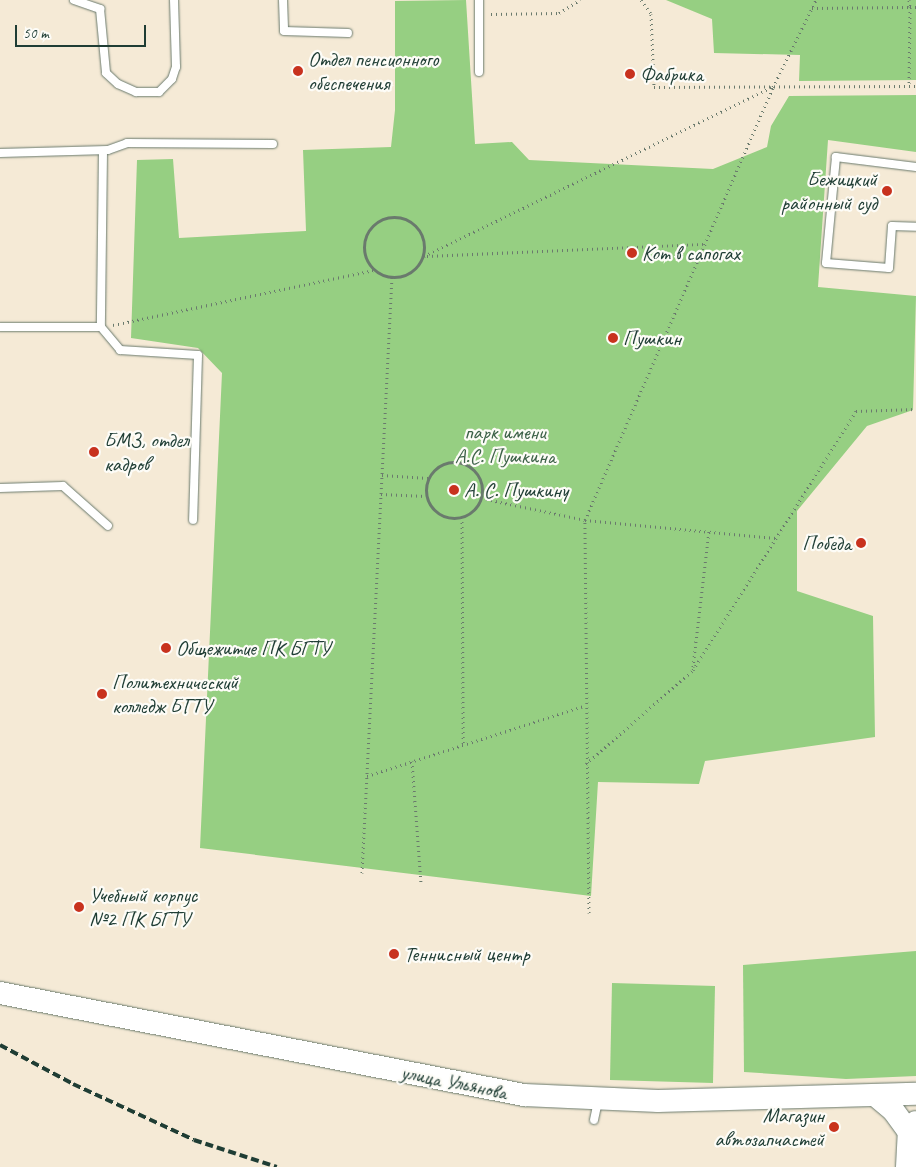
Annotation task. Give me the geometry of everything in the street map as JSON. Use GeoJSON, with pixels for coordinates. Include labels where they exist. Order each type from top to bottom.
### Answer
{"type":"FeatureCollection","features":[{"type":"Feature","properties":{"kind":"main road","name":"улица Ульянова"},"geometry":{"type":"LineString","coordinates":[[0,993],[596,1110],[916,1094]]}},
{"type":"Feature","properties":{"kind":"main road"},"geometry":{"type":"LineString","coordinates":[[876,1095],[912,1127],[907,1167]]}},
{"type":"Feature","properties":{"kind":"lane"},"geometry":{"type":"LineString","coordinates":[[74,0],[100,9],[106,73],[118,84],[136,92],[160,92],[172,79],[176,67],[174,0]]}},
{"type":"Feature","properties":{"kind":"lane"},"geometry":{"type":"LineString","coordinates":[[283,0],[284,31],[348,33]]}},
{"type":"Feature","properties":{"kind":"lane"},"geometry":{"type":"LineString","coordinates":[[479,0],[479,72]]}},
{"type":"Feature","properties":{"kind":"lane"},"geometry":{"type":"LineString","coordinates":[[0,154],[103,151],[127,143],[273,144]]}},
{"type":"Feature","properties":{"kind":"lane"},"geometry":{"type":"LineString","coordinates":[[103,151],[101,327],[120,350],[198,355],[193,520]]}},
{"type":"Feature","properties":{"kind":"lane"},"geometry":{"type":"LineString","coordinates":[[916,167],[836,157],[826,263],[889,268],[892,226],[916,227]]}},
{"type":"Feature","properties":{"kind":"lane"},"geometry":{"type":"LineString","coordinates":[[0,327],[101,327]]}},
{"type":"Feature","properties":{"kind":"lane"},"geometry":{"type":"LineString","coordinates":[[0,488],[63,486],[108,526]]}},
{"type":"Feature","properties":{"kind":"path"},"geometry":{"type":"LineString","coordinates":[[479,14],[559,13],[580,0]]}},
{"type":"Feature","properties":{"kind":"path"},"geometry":{"type":"LineString","coordinates":[[641,0],[651,14],[654,87],[916,86]]}},
{"type":"Feature","properties":{"kind":"path"},"geometry":{"type":"LineString","coordinates":[[589,913],[584,706],[585,520],[773,87],[816,0]]}},
{"type":"Feature","properties":{"kind":"path"},"geometry":{"type":"LineString","coordinates":[[909,0],[909,86]]}},
{"type":"Feature","properties":{"kind":"path"},"geometry":{"type":"LineString","coordinates":[[812,8],[916,7]]}},
{"type":"Feature","properties":{"kind":"path"},"geometry":{"type":"LineString","coordinates":[[424,256],[423,236],[418,227],[400,217],[390,216],[373,225],[364,243],[368,262],[374,270],[392,277],[412,272],[424,256],[773,87]]}},
{"type":"Feature","properties":{"kind":"path"},"geometry":{"type":"LineString","coordinates":[[424,256],[705,244]]}},
{"type":"Feature","properties":{"kind":"path"},"geometry":{"type":"LineString","coordinates":[[101,327],[374,270]]}},
{"type":"Feature","properties":{"kind":"path"},"geometry":{"type":"LineString","coordinates":[[362,873],[392,277]]}},
{"type":"Feature","properties":{"kind":"path"},"geometry":{"type":"LineString","coordinates":[[586,764],[693,670],[856,410],[916,410]]}},
{"type":"Feature","properties":{"kind":"path"},"geometry":{"type":"LineString","coordinates":[[449,462],[468,465],[480,479],[481,498],[470,513],[462,517],[444,516],[436,512],[426,496],[428,478],[433,470],[449,462]]}},
{"type":"Feature","properties":{"kind":"path"},"geometry":{"type":"LineString","coordinates":[[382,475],[428,478]]}},
{"type":"Feature","properties":{"kind":"path"},"geometry":{"type":"LineString","coordinates":[[381,494],[426,496]]}},
{"type":"Feature","properties":{"kind":"path"},"geometry":{"type":"LineString","coordinates":[[481,498],[585,520],[709,530],[776,538]]}},
{"type":"Feature","properties":{"kind":"path"},"geometry":{"type":"LineString","coordinates":[[462,517],[463,745]]}},
{"type":"Feature","properties":{"kind":"path"},"geometry":{"type":"LineString","coordinates":[[693,670],[709,530]]}},
{"type":"Feature","properties":{"kind":"path"},"geometry":{"type":"LineString","coordinates":[[367,776],[584,706]]}},
{"type":"Feature","properties":{"kind":"path"},"geometry":{"type":"LineString","coordinates":[[412,761],[421,882]]}},
{"type":"Feature","properties":{"kind":"green space","name":"парк имени А.С. Пушкина"},"geometry":{"type":"Polygon","coordinates":[[[466,0],[475,144],[512,142],[529,160],[713,169],[767,147],[771,126],[789,96],[916,95],[916,152],[828,140],[818,287],[916,296],[913,410],[867,426],[797,511],[797,591],[873,616],[875,737],[705,761],[699,784],[598,782],[591,896],[200,848],[222,373],[198,348],[131,338],[137,160],[173,159],[179,238],[306,231],[303,150],[391,147],[395,110],[395,1],[466,0]]]}},
{"type":"Feature","properties":{"kind":"green space"},"geometry":{"type":"Polygon","coordinates":[[[666,0],[916,0],[916,80],[799,81],[800,55],[714,53],[712,19],[666,0]]]}},
{"type":"Feature","properties":{"kind":"green space"},"geometry":{"type":"Polygon","coordinates":[[[916,951],[916,1076],[846,1079],[744,1072],[743,965],[916,951]]]}},
{"type":"Feature","properties":{"kind":"green space"},"geometry":{"type":"Polygon","coordinates":[[[612,983],[715,986],[713,1083],[610,1080],[612,983]]]}},
{"type":"Feature","properties":{"kind":"railway"},"geometry":{"type":"LineString","coordinates":[[0,1045],[73,1084],[194,1140],[277,1167]]}},
{"type":"Feature","properties":{"kind":"place","name":"Отдел пенсионного обеспечения"},"geometry":{"type":"Point","coordinates":[298,71]}},
{"type":"Feature","properties":{"kind":"place","name":"Фабрика"},"geometry":{"type":"Point","coordinates":[630,74]}},
{"type":"Feature","properties":{"kind":"place","name":"Бежицкий районный суд"},"geometry":{"type":"Point","coordinates":[887,191]}},
{"type":"Feature","properties":{"kind":"place","name":"Кот в сапогах"},"geometry":{"type":"Point","coordinates":[632,253]}},
{"type":"Feature","properties":{"kind":"place","name":"Пушкин"},"geometry":{"type":"Point","coordinates":[613,338]}},
{"type":"Feature","properties":{"kind":"place","name":"БМЗ, отдел кадров"},"geometry":{"type":"Point","coordinates":[94,452]}},
{"type":"Feature","properties":{"kind":"place","name":"А. С. Пушкину"},"geometry":{"type":"Point","coordinates":[454,490]}},
{"type":"Feature","properties":{"kind":"place","name":"Победа"},"geometry":{"type":"Point","coordinates":[861,543]}},
{"type":"Feature","properties":{"kind":"place","name":"Общежитие ПК БГТУ"},"geometry":{"type":"Point","coordinates":[166,648]}},
{"type":"Feature","properties":{"kind":"place","name":"Политехнический колледж БГТУ"},"geometry":{"type":"Point","coordinates":[102,694]}},
{"type":"Feature","properties":{"kind":"place","name":"Учебный корпус №2 ПК БГТУ"},"geometry":{"type":"Point","coordinates":[79,907]}},
{"type":"Feature","properties":{"kind":"place","name":"Теннисный центр"},"geometry":{"type":"Point","coordinates":[394,954]}},
{"type":"Feature","properties":{"kind":"place","name":"Магазин автозапчастей"},"geometry":{"type":"Point","coordinates":[834,1127]}}]}
